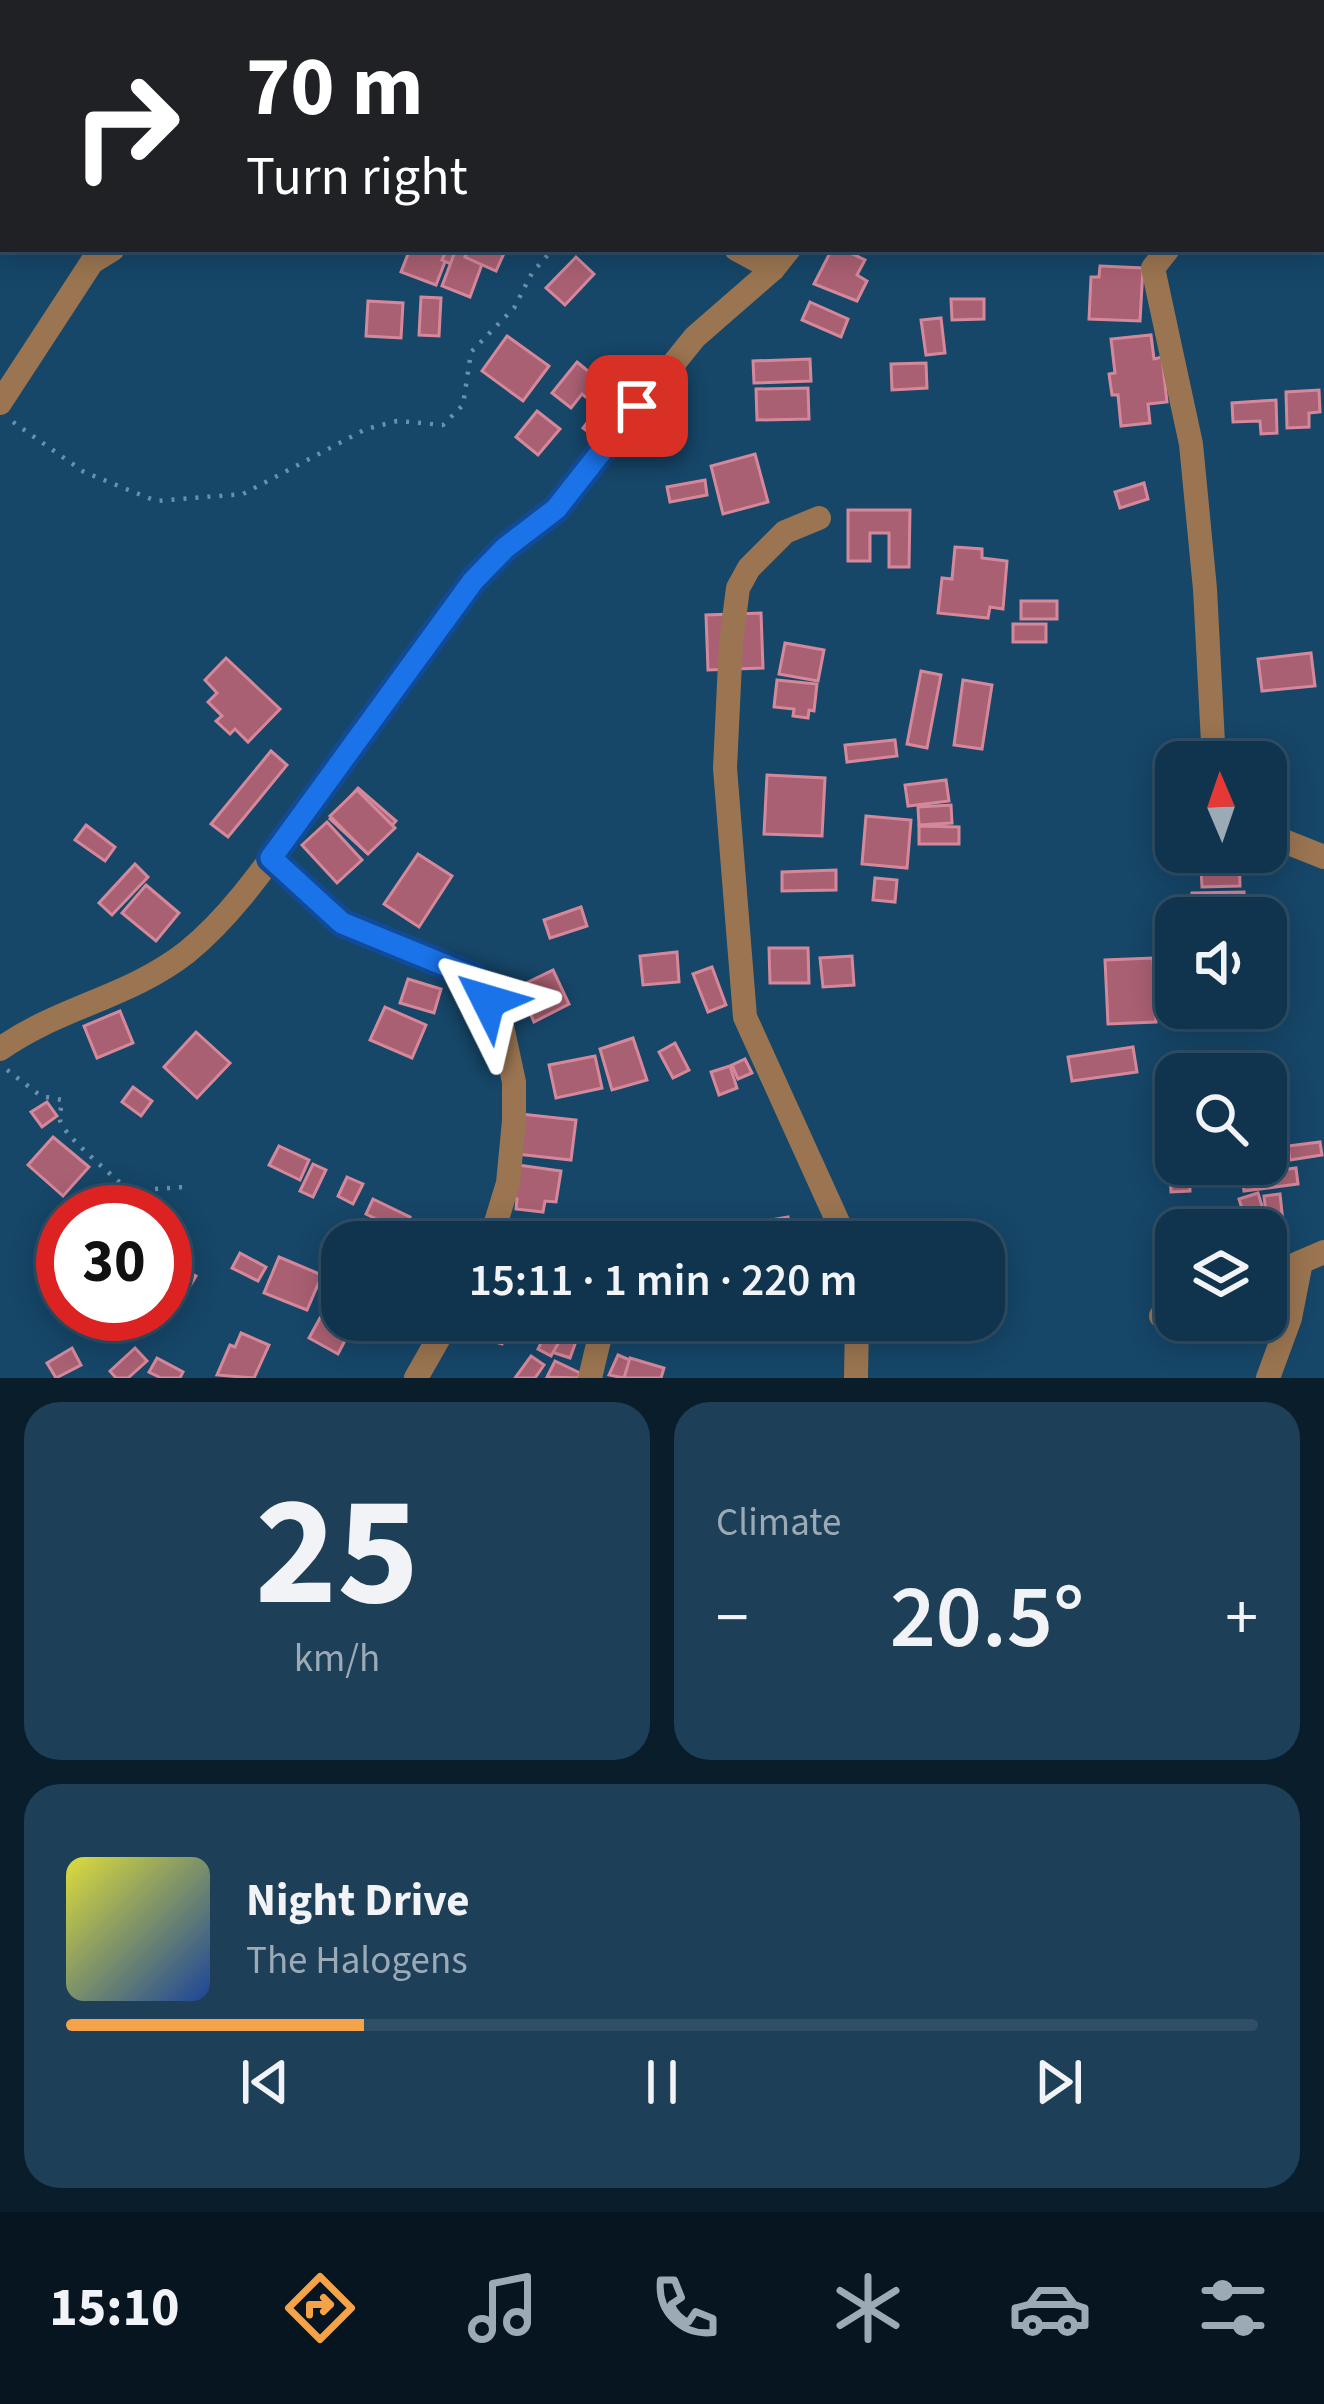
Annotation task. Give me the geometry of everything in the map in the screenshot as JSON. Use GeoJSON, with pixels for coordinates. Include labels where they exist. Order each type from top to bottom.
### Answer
{"type":"FeatureCollection","features":[{"type":"Feature","properties":{"kind":"street"},"geometry":{"type":"LineString","coordinates":[[0,403],[92,262],[107,252]]}},
{"type":"Feature","properties":{"kind":"street"},"geometry":{"type":"LineString","coordinates":[[741,252],[772,269]]}},
{"type":"Feature","properties":{"kind":"street"},"geometry":{"type":"LineString","coordinates":[[3,1048],[53,1016],[155,976],[191,949],[271,858],[473,581],[505,548],[556,509],[695,337],[786,252]]}},
{"type":"Feature","properties":{"kind":"street"},"geometry":{"type":"LineString","coordinates":[[1166,252],[1154,268],[1191,444],[1213,741]]}},
{"type":"Feature","properties":{"kind":"street"},"geometry":{"type":"LineString","coordinates":[[819,518],[785,532],[749,568],[739,589],[731,642],[725,769],[745,1017],[838,1221]]}},
{"type":"Feature","properties":{"kind":"street"},"geometry":{"type":"LineString","coordinates":[[1287,842],[1324,857]]}},
{"type":"Feature","properties":{"kind":"street"},"geometry":{"type":"LineString","coordinates":[[271,858],[342,923],[474,977],[502,1026],[514,1082],[508,1183],[496,1221]]}},
{"type":"Feature","properties":{"kind":"street"},"geometry":{"type":"LineString","coordinates":[[1268,1378],[1312,1257]]}},
{"type":"Feature","properties":{"kind":"street"},"geometry":{"type":"LineString","coordinates":[[416,1378],[437,1341]]}},
{"type":"Feature","properties":{"kind":"street"},"geometry":{"type":"LineString","coordinates":[[590,1378],[599,1341]]}},
{"type":"Feature","properties":{"kind":"street"},"geometry":{"type":"LineString","coordinates":[[856,1378],[857,1341]]}},
{"type":"Feature","properties":{"kind":"path"},"geometry":{"type":"LineString","coordinates":[[0,414],[84,472],[156,501],[243,494],[366,429],[397,421],[443,425],[463,405],[471,352],[514,308],[532,273],[550,252]]}},
{"type":"Feature","properties":{"kind":"path"},"geometry":{"type":"LineString","coordinates":[[3,1048],[10,1075],[41,1096],[62,1100],[60,1122],[72,1140],[124,1185]]}},
{"type":"Feature","properties":{"kind":"building"},"geometry":{"type":"Polygon","coordinates":[[[409,252],[449,252],[436,285],[401,272],[409,252]]]}},
{"type":"Feature","properties":{"kind":"building"},"geometry":{"type":"Polygon","coordinates":[[[446,252],[465,252],[482,260],[475,275],[442,260],[446,252]]]}},
{"type":"Feature","properties":{"kind":"building"},"geometry":{"type":"Polygon","coordinates":[[[455,252],[485,256],[470,297],[442,286],[455,252]]]}},
{"type":"Feature","properties":{"kind":"building"},"geometry":{"type":"Polygon","coordinates":[[[468,252],[505,252],[496,271],[465,257],[468,252]]]}},
{"type":"Feature","properties":{"kind":"building"},"geometry":{"type":"Polygon","coordinates":[[[830,252],[848,252],[865,260],[857,275],[867,281],[857,301],[814,284],[830,252]]]}},
{"type":"Feature","properties":{"kind":"building"},"geometry":{"type":"Polygon","coordinates":[[[576,257],[594,274],[565,305],[546,288],[576,257]]]}},
{"type":"Feature","properties":{"kind":"building"},"geometry":{"type":"Polygon","coordinates":[[[1100,266],[1143,268],[1140,321],[1089,319],[1091,277],[1099,277],[1100,266]]]}},
{"type":"Feature","properties":{"kind":"building"},"geometry":{"type":"Polygon","coordinates":[[[421,297],[441,298],[439,336],[419,335],[421,297]]]}},
{"type":"Feature","properties":{"kind":"building"},"geometry":{"type":"Polygon","coordinates":[[[951,299],[984,299],[984,319],[952,320],[951,299]]]}},
{"type":"Feature","properties":{"kind":"building"},"geometry":{"type":"Polygon","coordinates":[[[368,301],[403,303],[401,338],[366,336],[368,301]]]}},
{"type":"Feature","properties":{"kind":"building"},"geometry":{"type":"Polygon","coordinates":[[[810,302],[848,319],[841,337],[802,320],[810,302]]]}},
{"type":"Feature","properties":{"kind":"building"},"geometry":{"type":"Polygon","coordinates":[[[941,318],[945,353],[926,355],[921,320],[941,318]]]}},
{"type":"Feature","properties":{"kind":"building"},"geometry":{"type":"Polygon","coordinates":[[[1151,335],[1154,359],[1162,357],[1167,402],[1148,404],[1150,423],[1121,426],[1118,395],[1112,395],[1109,374],[1115,373],[1111,339],[1151,335]]]}},
{"type":"Feature","properties":{"kind":"building"},"geometry":{"type":"Polygon","coordinates":[[[507,336],[549,366],[523,401],[482,371],[507,336]]]}},
{"type":"Feature","properties":{"kind":"building"},"geometry":{"type":"Polygon","coordinates":[[[810,359],[811,381],[754,383],[753,361],[810,359]]]}},
{"type":"Feature","properties":{"kind":"building"},"geometry":{"type":"Polygon","coordinates":[[[577,362],[605,385],[592,402],[582,394],[571,408],[552,393],[577,362]]]}},
{"type":"Feature","properties":{"kind":"building"},"geometry":{"type":"Polygon","coordinates":[[[926,363],[927,388],[892,390],[891,364],[926,363]]]}},
{"type":"Feature","properties":{"kind":"building"},"geometry":{"type":"Polygon","coordinates":[[[808,388],[809,419],[757,420],[756,389],[808,388]]]}},
{"type":"Feature","properties":{"kind":"building"},"geometry":{"type":"Polygon","coordinates":[[[1319,390],[1320,412],[1309,413],[1309,427],[1287,428],[1286,392],[1319,390]]]}},
{"type":"Feature","properties":{"kind":"building"},"geometry":{"type":"Polygon","coordinates":[[[612,391],[628,404],[600,441],[583,428],[612,391]]]}},
{"type":"Feature","properties":{"kind":"building"},"geometry":{"type":"Polygon","coordinates":[[[1276,400],[1277,433],[1261,434],[1260,421],[1233,422],[1232,403],[1276,400]]]}},
{"type":"Feature","properties":{"kind":"building"},"geometry":{"type":"Polygon","coordinates":[[[537,411],[560,429],[538,455],[516,437],[537,411]]]}},
{"type":"Feature","properties":{"kind":"building"},"geometry":{"type":"Polygon","coordinates":[[[755,454],[768,502],[723,514],[711,466],[755,454]]]}},
{"type":"Feature","properties":{"kind":"building"},"geometry":{"type":"Polygon","coordinates":[[[705,480],[707,495],[670,502],[667,487],[705,480]]]}},
{"type":"Feature","properties":{"kind":"building"},"geometry":{"type":"Polygon","coordinates":[[[1144,483],[1148,499],[1120,508],[1115,492],[1144,483]]]}},
{"type":"Feature","properties":{"kind":"building"},"geometry":{"type":"Polygon","coordinates":[[[848,510],[910,510],[909,567],[889,567],[889,533],[870,533],[870,561],[848,561],[848,510]]]}},
{"type":"Feature","properties":{"kind":"building"},"geometry":{"type":"Polygon","coordinates":[[[955,547],[982,549],[982,558],[1007,561],[1003,609],[990,607],[988,618],[938,613],[942,578],[952,579],[955,547]]]}},
{"type":"Feature","properties":{"kind":"building"},"geometry":{"type":"Polygon","coordinates":[[[1021,601],[1057,601],[1057,619],[1021,619],[1021,601]]]}},
{"type":"Feature","properties":{"kind":"building"},"geometry":{"type":"Polygon","coordinates":[[[761,613],[763,668],[708,670],[706,615],[761,613]]]}},
{"type":"Feature","properties":{"kind":"building"},"geometry":{"type":"Polygon","coordinates":[[[1013,624],[1046,624],[1046,642],[1013,642],[1013,624]]]}},
{"type":"Feature","properties":{"kind":"building"},"geometry":{"type":"Polygon","coordinates":[[[785,643],[824,650],[818,681],[779,674],[785,643]]]}},
{"type":"Feature","properties":{"kind":"building"},"geometry":{"type":"Polygon","coordinates":[[[1311,653],[1315,686],[1262,691],[1258,659],[1311,653]]]}},
{"type":"Feature","properties":{"kind":"building"},"geometry":{"type":"Polygon","coordinates":[[[226,658],[280,709],[248,742],[235,729],[230,734],[216,721],[222,716],[208,702],[217,693],[205,680],[226,658]]]}},
{"type":"Feature","properties":{"kind":"building"},"geometry":{"type":"Polygon","coordinates":[[[921,671],[941,675],[927,748],[907,744],[921,671]]]}},
{"type":"Feature","properties":{"kind":"building"},"geometry":{"type":"Polygon","coordinates":[[[777,680],[817,684],[814,711],[809,710],[808,718],[793,716],[794,709],[774,707],[777,680]]]}},
{"type":"Feature","properties":{"kind":"building"},"geometry":{"type":"Polygon","coordinates":[[[963,680],[992,685],[982,749],[954,745],[963,680]]]}},
{"type":"Feature","properties":{"kind":"building"},"geometry":{"type":"Polygon","coordinates":[[[895,740],[897,756],[847,762],[845,745],[895,740]]]}},
{"type":"Feature","properties":{"kind":"building"},"geometry":{"type":"Polygon","coordinates":[[[271,751],[287,765],[228,837],[211,824],[271,751]]]}},
{"type":"Feature","properties":{"kind":"building"},"geometry":{"type":"Polygon","coordinates":[[[767,775],[825,778],[822,836],[764,834],[767,775]]]}},
{"type":"Feature","properties":{"kind":"building"},"geometry":{"type":"Polygon","coordinates":[[[946,780],[949,801],[908,806],[905,785],[946,780]]]}},
{"type":"Feature","properties":{"kind":"building"},"geometry":{"type":"Polygon","coordinates":[[[358,788],[396,821],[367,853],[330,819],[358,788]]]}},
{"type":"Feature","properties":{"kind":"building"},"geometry":{"type":"Polygon","coordinates":[[[357,790],[395,828],[368,854],[330,816],[357,790]]]}},
{"type":"Feature","properties":{"kind":"building"},"geometry":{"type":"Polygon","coordinates":[[[951,805],[952,823],[919,825],[918,807],[951,805]]]}},
{"type":"Feature","properties":{"kind":"building"},"geometry":{"type":"Polygon","coordinates":[[[866,816],[911,820],[907,868],[862,864],[866,816]]]}},
{"type":"Feature","properties":{"kind":"building"},"geometry":{"type":"Polygon","coordinates":[[[327,822],[362,860],[337,883],[302,845],[327,822]]]}},
{"type":"Feature","properties":{"kind":"building"},"geometry":{"type":"Polygon","coordinates":[[[86,825],[115,847],[105,861],[75,840],[86,825]]]}},
{"type":"Feature","properties":{"kind":"building"},"geometry":{"type":"Polygon","coordinates":[[[919,826],[959,827],[959,844],[919,844],[919,826]]]}},
{"type":"Feature","properties":{"kind":"building"},"geometry":{"type":"Polygon","coordinates":[[[418,854],[452,876],[419,927],[384,904],[418,854]]]}},
{"type":"Feature","properties":{"kind":"building"},"geometry":{"type":"Polygon","coordinates":[[[135,864],[148,877],[112,915],[99,903],[135,864]]]}},
{"type":"Feature","properties":{"kind":"building"},"geometry":{"type":"Polygon","coordinates":[[[836,870],[836,890],[782,891],[782,872],[836,870]]]}},
{"type":"Feature","properties":{"kind":"building"},"geometry":{"type":"Polygon","coordinates":[[[1201,873],[1240,873],[1240,886],[1202,887],[1201,873]]]}},
{"type":"Feature","properties":{"kind":"building"},"geometry":{"type":"Polygon","coordinates":[[[875,878],[897,880],[895,902],[873,900],[875,878]]]}},
{"type":"Feature","properties":{"kind":"building"},"geometry":{"type":"Polygon","coordinates":[[[146,885],[179,913],[156,941],[122,913],[146,885]]]}},
{"type":"Feature","properties":{"kind":"building"},"geometry":{"type":"Polygon","coordinates":[[[1244,892],[1244,897],[1192,897],[1192,893],[1244,892]]]}},
{"type":"Feature","properties":{"kind":"building"},"geometry":{"type":"Polygon","coordinates":[[[581,907],[587,926],[550,938],[544,920],[581,907]]]}},
{"type":"Feature","properties":{"kind":"building"},"geometry":{"type":"Polygon","coordinates":[[[769,948],[808,948],[809,983],[770,983],[769,948]]]}},
{"type":"Feature","properties":{"kind":"building"},"geometry":{"type":"Polygon","coordinates":[[[677,952],[679,982],[643,985],[640,956],[677,952]]]}},
{"type":"Feature","properties":{"kind":"building"},"geometry":{"type":"Polygon","coordinates":[[[852,956],[854,985],[823,987],[820,958],[852,956]]]}},
{"type":"Feature","properties":{"kind":"building"},"geometry":{"type":"Polygon","coordinates":[[[1153,958],[1155,1022],[1108,1024],[1105,960],[1153,958]]]}},
{"type":"Feature","properties":{"kind":"building"},"geometry":{"type":"Polygon","coordinates":[[[712,967],[726,1005],[708,1012],[693,974],[712,967]]]}},
{"type":"Feature","properties":{"kind":"building"},"geometry":{"type":"Polygon","coordinates":[[[553,970],[569,1004],[534,1022],[529,1011],[523,1014],[512,990],[553,970]]]}},
{"type":"Feature","properties":{"kind":"building"},"geometry":{"type":"Polygon","coordinates":[[[408,979],[441,989],[434,1013],[400,1003],[408,979]]]}},
{"type":"Feature","properties":{"kind":"building"},"geometry":{"type":"Polygon","coordinates":[[[385,1007],[426,1025],[412,1058],[370,1040],[385,1007]]]}},
{"type":"Feature","properties":{"kind":"building"},"geometry":{"type":"Polygon","coordinates":[[[120,1011],[133,1043],[97,1058],[84,1026],[120,1011]]]}},
{"type":"Feature","properties":{"kind":"building"},"geometry":{"type":"Polygon","coordinates":[[[196,1032],[230,1063],[197,1098],[164,1067],[196,1032]]]}},
{"type":"Feature","properties":{"kind":"building"},"geometry":{"type":"Polygon","coordinates":[[[633,1038],[647,1080],[612,1090],[600,1049],[633,1038]]]}},
{"type":"Feature","properties":{"kind":"building"},"geometry":{"type":"Polygon","coordinates":[[[675,1043],[689,1070],[673,1078],[659,1052],[675,1043]]]}},
{"type":"Feature","properties":{"kind":"building"},"geometry":{"type":"Polygon","coordinates":[[[1133,1047],[1137,1072],[1072,1081],[1068,1057],[1133,1047]]]}},
{"type":"Feature","properties":{"kind":"building"},"geometry":{"type":"Polygon","coordinates":[[[595,1056],[602,1088],[556,1098],[549,1065],[595,1056]]]}},
{"type":"Feature","properties":{"kind":"building"},"geometry":{"type":"Polygon","coordinates":[[[745,1059],[752,1073],[738,1079],[732,1065],[745,1059]]]}},
{"type":"Feature","properties":{"kind":"building"},"geometry":{"type":"Polygon","coordinates":[[[730,1066],[737,1088],[719,1095],[711,1072],[730,1066]]]}},
{"type":"Feature","properties":{"kind":"building"},"geometry":{"type":"Polygon","coordinates":[[[133,1087],[152,1101],[141,1116],[122,1102],[133,1087]]]}},
{"type":"Feature","properties":{"kind":"building"},"geometry":{"type":"Polygon","coordinates":[[[47,1102],[57,1116],[42,1127],[31,1112],[47,1102]]]}},
{"type":"Feature","properties":{"kind":"building"},"geometry":{"type":"Polygon","coordinates":[[[521,1114],[576,1120],[571,1160],[516,1154],[521,1114]]]}},
{"type":"Feature","properties":{"kind":"building"},"geometry":{"type":"Polygon","coordinates":[[[53,1137],[89,1167],[73,1185],[51,1185],[28,1165],[53,1137]]]}},
{"type":"Feature","properties":{"kind":"building"},"geometry":{"type":"Polygon","coordinates":[[[1320,1142],[1322,1155],[1290,1160],[1288,1146],[1320,1142]]]}},
{"type":"Feature","properties":{"kind":"building"},"geometry":{"type":"Polygon","coordinates":[[[279,1146],[309,1160],[300,1180],[269,1165],[279,1146]]]}},
{"type":"Feature","properties":{"kind":"building"},"geometry":{"type":"Polygon","coordinates":[[[313,1164],[326,1170],[313,1197],[300,1191],[313,1164]]]}},
{"type":"Feature","properties":{"kind":"building"},"geometry":{"type":"Polygon","coordinates":[[[511,1164],[561,1171],[556,1202],[545,1201],[543,1212],[516,1209],[517,1199],[507,1197],[511,1164]]]}},
{"type":"Feature","properties":{"kind":"building"},"geometry":{"type":"Polygon","coordinates":[[[1296,1168],[1298,1184],[1244,1191],[1243,1185],[1287,1185],[1287,1169],[1296,1168]]]}},
{"type":"Feature","properties":{"kind":"building"},"geometry":{"type":"Polygon","coordinates":[[[347,1177],[363,1184],[353,1204],[338,1196],[347,1177]]]}},
{"type":"Feature","properties":{"kind":"building"},"geometry":{"type":"Polygon","coordinates":[[[1171,1185],[1190,1185],[1190,1191],[1171,1192],[1171,1185]]]}},
{"type":"Feature","properties":{"kind":"building"},"geometry":{"type":"Polygon","coordinates":[[[1258,1193],[1263,1209],[1242,1209],[1239,1199],[1258,1193]]]}},
{"type":"Feature","properties":{"kind":"building"},"geometry":{"type":"Polygon","coordinates":[[[1280,1194],[1282,1209],[1265,1209],[1264,1196],[1280,1194]]]}},
{"type":"Feature","properties":{"kind":"building"},"geometry":{"type":"Polygon","coordinates":[[[373,1199],[410,1217],[408,1221],[380,1221],[366,1214],[373,1199]]]}},
{"type":"Feature","properties":{"kind":"building"},"geometry":{"type":"Polygon","coordinates":[[[240,1253],[266,1267],[258,1281],[232,1268],[240,1253]]]}},
{"type":"Feature","properties":{"kind":"building"},"geometry":{"type":"Polygon","coordinates":[[[279,1257],[321,1275],[307,1310],[264,1293],[279,1257]]]}},
{"type":"Feature","properties":{"kind":"building"},"geometry":{"type":"Polygon","coordinates":[[[320,1318],[321,1341],[345,1341],[338,1354],[309,1338],[320,1318]]]}},
{"type":"Feature","properties":{"kind":"building"},"geometry":{"type":"Polygon","coordinates":[[[241,1333],[269,1345],[254,1378],[217,1375],[230,1345],[235,1347],[241,1333]]]}},
{"type":"Feature","properties":{"kind":"building"},"geometry":{"type":"Polygon","coordinates":[[[542,1341],[559,1342],[551,1356],[538,1349],[542,1341]]]}},
{"type":"Feature","properties":{"kind":"building"},"geometry":{"type":"Polygon","coordinates":[[[543,1341],[576,1341],[570,1358],[540,1348],[543,1341]]]}},
{"type":"Feature","properties":{"kind":"building"},"geometry":{"type":"Polygon","coordinates":[[[72,1348],[81,1365],[56,1378],[47,1363],[72,1348]]]}},
{"type":"Feature","properties":{"kind":"building"},"geometry":{"type":"Polygon","coordinates":[[[135,1348],[147,1361],[128,1378],[116,1378],[110,1371],[135,1348]]]}},
{"type":"Feature","properties":{"kind":"building"},"geometry":{"type":"Polygon","coordinates":[[[618,1355],[632,1361],[624,1378],[609,1375],[618,1355]]]}},
{"type":"Feature","properties":{"kind":"building"},"geometry":{"type":"Polygon","coordinates":[[[531,1356],[544,1365],[535,1378],[515,1378],[531,1356]]]}},
{"type":"Feature","properties":{"kind":"building"},"geometry":{"type":"Polygon","coordinates":[[[157,1358],[183,1372],[180,1378],[161,1378],[149,1372],[157,1358]]]}},
{"type":"Feature","properties":{"kind":"building"},"geometry":{"type":"Polygon","coordinates":[[[630,1358],[664,1368],[661,1378],[624,1378],[630,1358]]]}},
{"type":"Feature","properties":{"kind":"building"},"geometry":{"type":"Polygon","coordinates":[[[555,1361],[580,1373],[578,1378],[547,1377],[555,1361]]]}},
{"type":"Feature","properties":{"kind":"route"},"geometry":{"type":"LineString","coordinates":[[488,1001],[474,977],[342,923],[271,858],[473,581],[505,548],[556,509],[637,406]]}}]}
